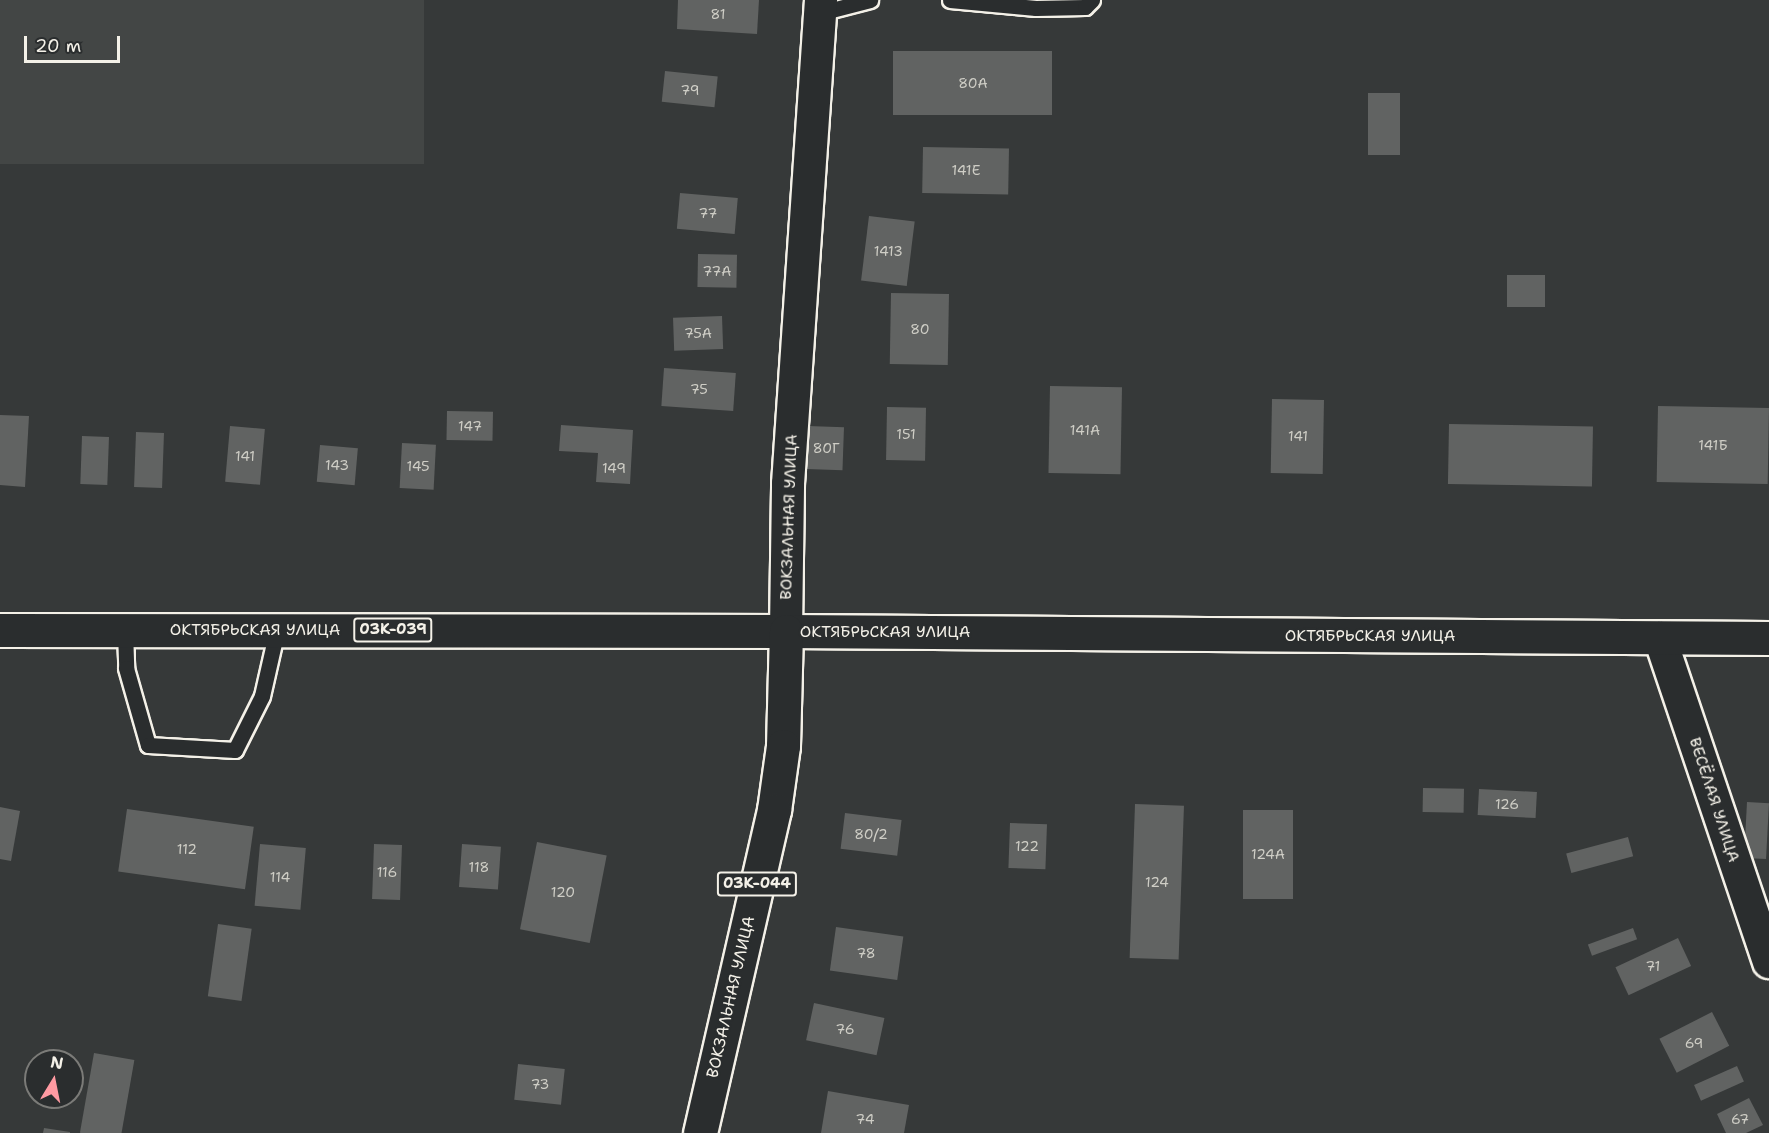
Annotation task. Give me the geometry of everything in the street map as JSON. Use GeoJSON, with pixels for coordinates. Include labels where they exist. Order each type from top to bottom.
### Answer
{"type":"FeatureCollection","features":[{"type":"Feature","properties":{"kind":"main road","name":"ОКТЯБРЬСКАЯ УЛИЦА"},"geometry":{"type":"LineString","coordinates":[[0,630],[786,631],[1769,638]]}},
{"type":"Feature","properties":{"kind":"main road","name":"ВОКЗАЛЬНАЯ УЛИЦА"},"geometry":{"type":"LineString","coordinates":[[700,1133],[774,810],[783,747],[786,631]]}},
{"type":"Feature","properties":{"kind":"street","name":"ВОКЗАЛЬНАЯ УЛИЦА"},"geometry":{"type":"LineString","coordinates":[[786,631],[788,484],[821,7]]}},
{"type":"Feature","properties":{"kind":"street","name":"ВЕСЁЛАЯ УЛИЦА"},"geometry":{"type":"LineString","coordinates":[[1660,638],[1769,962]]}},
{"type":"Feature","properties":{"kind":"lane"},"geometry":{"type":"LineString","coordinates":[[821,7],[870,0]]}},
{"type":"Feature","properties":{"kind":"lane"},"geometry":{"type":"LineString","coordinates":[[950,0],[1036,9],[1085,7],[1092,0]]}},
{"type":"Feature","properties":{"kind":"lane"},"geometry":{"type":"LineString","coordinates":[[125,630],[126,668],[148,745],[235,750],[262,696],[277,630]]}},
{"type":"Feature","properties":{"kind":"shaded area"},"geometry":{"type":"Polygon","coordinates":[[[0,0],[424,0],[424,164],[0,164],[0,0]]]}},
{"type":"Feature","properties":{"kind":"building"},"geometry":{"type":"Polygon","coordinates":[[[678,0],[759,0],[757,34],[677,29],[678,0]]]}},
{"type":"Feature","properties":{"kind":"building"},"geometry":{"type":"Polygon","coordinates":[[[893,51],[1052,51],[1052,115],[893,115],[893,51]]]}},
{"type":"Feature","properties":{"kind":"building"},"geometry":{"type":"Polygon","coordinates":[[[665,71],[718,77],[714,107],[662,102],[665,71]]]}},
{"type":"Feature","properties":{"kind":"building"},"geometry":{"type":"Polygon","coordinates":[[[1368,93],[1400,93],[1400,155],[1368,155],[1368,93]]]}},
{"type":"Feature","properties":{"kind":"building"},"geometry":{"type":"Polygon","coordinates":[[[923,147],[1009,149],[1008,194],[922,193],[923,147]]]}},
{"type":"Feature","properties":{"kind":"building"},"geometry":{"type":"Polygon","coordinates":[[[680,193],[738,198],[735,234],[677,229],[680,193]]]}},
{"type":"Feature","properties":{"kind":"building"},"geometry":{"type":"Polygon","coordinates":[[[869,216],[915,222],[907,286],[861,281],[869,216]]]}},
{"type":"Feature","properties":{"kind":"building"},"geometry":{"type":"Polygon","coordinates":[[[698,254],[737,255],[736,288],[697,287],[698,254]]]}},
{"type":"Feature","properties":{"kind":"building"},"geometry":{"type":"Polygon","coordinates":[[[1507,275],[1545,275],[1545,307],[1507,307],[1507,275]]]}},
{"type":"Feature","properties":{"kind":"building"},"geometry":{"type":"Polygon","coordinates":[[[891,293],[949,294],[948,365],[890,364],[891,293]]]}},
{"type":"Feature","properties":{"kind":"building"},"geometry":{"type":"Polygon","coordinates":[[[722,316],[723,349],[674,351],[673,318],[722,316]]]}},
{"type":"Feature","properties":{"kind":"building"},"geometry":{"type":"Polygon","coordinates":[[[664,368],[736,373],[733,411],[661,406],[664,368]]]}},
{"type":"Feature","properties":{"kind":"building"},"geometry":{"type":"Polygon","coordinates":[[[1050,386],[1122,387],[1120,474],[1048,473],[1050,386]]]}},
{"type":"Feature","properties":{"kind":"building"},"geometry":{"type":"Polygon","coordinates":[[[1272,399],[1324,400],[1323,474],[1271,473],[1272,399]]]}},
{"type":"Feature","properties":{"kind":"building"},"geometry":{"type":"Polygon","coordinates":[[[1658,406],[1769,408],[1768,484],[1657,482],[1658,406]]]}},
{"type":"Feature","properties":{"kind":"building"},"geometry":{"type":"Polygon","coordinates":[[[887,407],[926,408],[925,461],[886,460],[887,407]]]}},
{"type":"Feature","properties":{"kind":"building"},"geometry":{"type":"Polygon","coordinates":[[[447,411],[493,412],[492,441],[446,440],[447,411]]]}},
{"type":"Feature","properties":{"kind":"building"},"geometry":{"type":"Polygon","coordinates":[[[0,415],[29,416],[25,487],[0,485],[0,415]]]}},
{"type":"Feature","properties":{"kind":"building"},"geometry":{"type":"Polygon","coordinates":[[[1449,424],[1593,427],[1592,487],[1448,484],[1449,424]]]}},
{"type":"Feature","properties":{"kind":"building"},"geometry":{"type":"Polygon","coordinates":[[[561,425],[633,430],[630,484],[596,482],[598,453],[559,451],[561,425]]]}},
{"type":"Feature","properties":{"kind":"building"},"geometry":{"type":"Polygon","coordinates":[[[230,426],[265,429],[260,485],[225,482],[230,426]]]}},
{"type":"Feature","properties":{"kind":"building"},"geometry":{"type":"Polygon","coordinates":[[[808,426],[844,427],[842,470],[806,469],[808,426]]]}},
{"type":"Feature","properties":{"kind":"building"},"geometry":{"type":"Polygon","coordinates":[[[136,432],[164,433],[162,488],[134,487],[136,432]]]}},
{"type":"Feature","properties":{"kind":"building"},"geometry":{"type":"Polygon","coordinates":[[[82,436],[109,437],[107,485],[80,484],[82,436]]]}},
{"type":"Feature","properties":{"kind":"building"},"geometry":{"type":"Polygon","coordinates":[[[402,443],[436,445],[434,490],[400,488],[402,443]]]}},
{"type":"Feature","properties":{"kind":"building"},"geometry":{"type":"Polygon","coordinates":[[[320,445],[358,448],[355,485],[317,482],[320,445]]]}},
{"type":"Feature","properties":{"kind":"building"},"geometry":{"type":"Polygon","coordinates":[[[1423,788],[1464,789],[1464,813],[1423,812],[1423,788]]]}},
{"type":"Feature","properties":{"kind":"building"},"geometry":{"type":"Polygon","coordinates":[[[1479,789],[1537,792],[1536,818],[1478,815],[1479,789]]]}},
{"type":"Feature","properties":{"kind":"building"},"geometry":{"type":"Polygon","coordinates":[[[1747,802],[1769,803],[1766,859],[1744,858],[1747,802]]]}},
{"type":"Feature","properties":{"kind":"building"},"geometry":{"type":"Polygon","coordinates":[[[1135,804],[1184,806],[1179,960],[1130,958],[1135,804]]]}},
{"type":"Feature","properties":{"kind":"building"},"geometry":{"type":"Polygon","coordinates":[[[0,807],[20,811],[11,861],[0,859],[0,807]]]}},
{"type":"Feature","properties":{"kind":"building"},"geometry":{"type":"Polygon","coordinates":[[[127,809],[254,827],[245,889],[118,871],[127,809]]]}},
{"type":"Feature","properties":{"kind":"building"},"geometry":{"type":"Polygon","coordinates":[[[1243,810],[1293,810],[1293,899],[1243,899],[1243,810]]]}},
{"type":"Feature","properties":{"kind":"building"},"geometry":{"type":"Polygon","coordinates":[[[845,813],[902,820],[897,856],[841,849],[845,813]]]}},
{"type":"Feature","properties":{"kind":"building"},"geometry":{"type":"Polygon","coordinates":[[[1010,823],[1047,824],[1045,869],[1008,868],[1010,823]]]}},
{"type":"Feature","properties":{"kind":"building"},"geometry":{"type":"Polygon","coordinates":[[[1628,837],[1633,856],[1571,873],[1566,854],[1628,837]]]}},
{"type":"Feature","properties":{"kind":"building"},"geometry":{"type":"Polygon","coordinates":[[[537,842],[607,856],[590,943],[520,929],[537,842]]]}},
{"type":"Feature","properties":{"kind":"building"},"geometry":{"type":"Polygon","coordinates":[[[260,844],[306,848],[300,910],[255,906],[260,844]]]}},
{"type":"Feature","properties":{"kind":"building"},"geometry":{"type":"Polygon","coordinates":[[[374,844],[402,845],[400,900],[372,899],[374,844]]]}},
{"type":"Feature","properties":{"kind":"building"},"geometry":{"type":"Polygon","coordinates":[[[462,844],[501,847],[498,890],[459,887],[462,844]]]}},
{"type":"Feature","properties":{"kind":"building"},"geometry":{"type":"Polygon","coordinates":[[[218,924],[252,929],[242,1001],[208,996],[218,924]]]}},
{"type":"Feature","properties":{"kind":"building"},"geometry":{"type":"Polygon","coordinates":[[[836,927],[903,936],[897,980],[830,971],[836,927]]]}},
{"type":"Feature","properties":{"kind":"building"},"geometry":{"type":"Polygon","coordinates":[[[1633,928],[1637,939],[1592,956],[1588,944],[1633,928]]]}},
{"type":"Feature","properties":{"kind":"building"},"geometry":{"type":"Polygon","coordinates":[[[1678,938],[1691,966],[1629,995],[1615,967],[1678,938]]]}},
{"type":"Feature","properties":{"kind":"building"},"geometry":{"type":"Polygon","coordinates":[[[814,1003],[884,1018],[877,1055],[806,1040],[814,1003]]]}},
{"type":"Feature","properties":{"kind":"building"},"geometry":{"type":"Polygon","coordinates":[[[1712,1012],[1729,1046],[1677,1073],[1659,1039],[1712,1012]]]}},
{"type":"Feature","properties":{"kind":"building"},"geometry":{"type":"Polygon","coordinates":[[[94,1053],[134,1060],[122,1133],[80,1133],[94,1053]]]}},
{"type":"Feature","properties":{"kind":"building"},"geometry":{"type":"Polygon","coordinates":[[[518,1064],[565,1069],[561,1105],[514,1100],[518,1064]]]}},
{"type":"Feature","properties":{"kind":"building"},"geometry":{"type":"Polygon","coordinates":[[[1737,1066],[1744,1082],[1701,1101],[1694,1085],[1737,1066]]]}},
{"type":"Feature","properties":{"kind":"building"},"geometry":{"type":"Polygon","coordinates":[[[828,1091],[909,1105],[904,1133],[821,1133],[828,1091]]]}},
{"type":"Feature","properties":{"kind":"building"},"geometry":{"type":"Polygon","coordinates":[[[1749,1098],[1763,1125],[1746,1133],[1726,1133],[1717,1114],[1749,1098]]]}},
{"type":"Feature","properties":{"kind":"building"},"geometry":{"type":"Polygon","coordinates":[[[44,1128],[70,1132],[70,1133],[43,1133],[44,1128]]]}}]}
